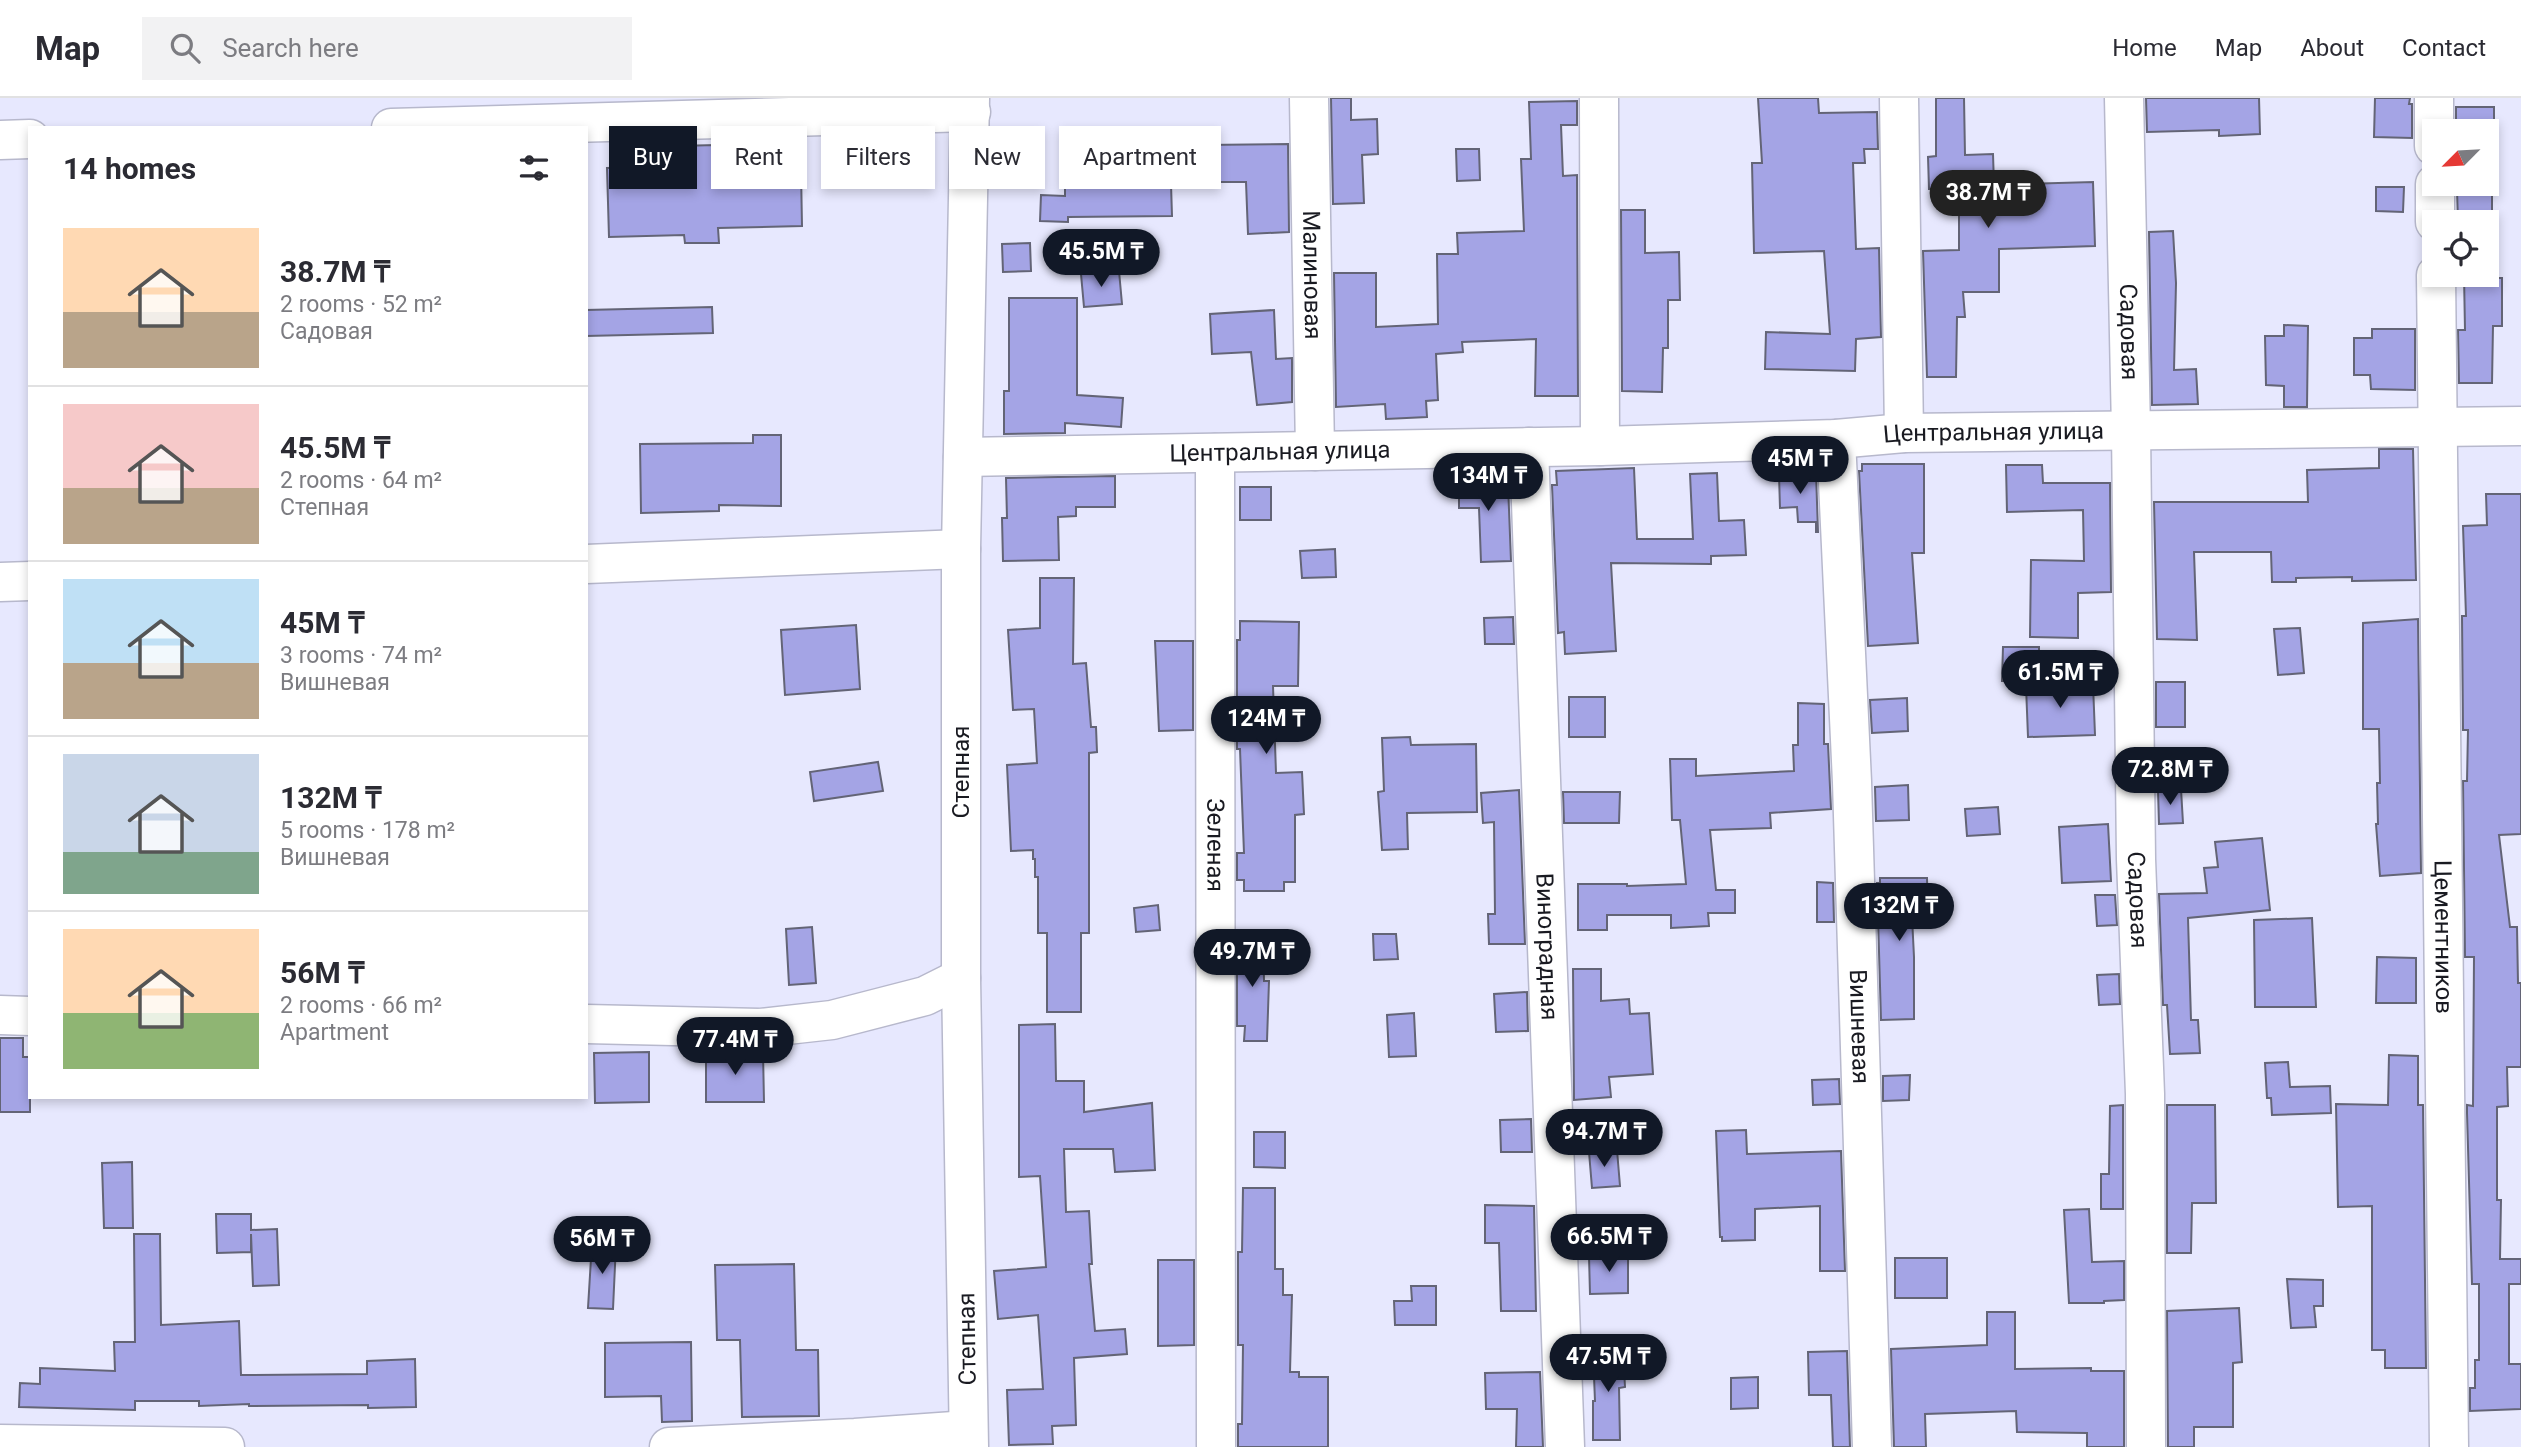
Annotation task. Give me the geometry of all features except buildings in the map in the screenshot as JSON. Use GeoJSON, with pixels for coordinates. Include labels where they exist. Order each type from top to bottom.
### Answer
{"type":"FeatureCollection","features":[{"type":"Feature","properties":{"kind":"street","name":"Малиновая"},"geometry":{"type":"LineString","coordinates":[[1309,98],[1314,451]]}},
{"type":"Feature","properties":{"kind":"street"},"geometry":{"type":"LineString","coordinates":[[1599,98],[1600,446]]}},
{"type":"Feature","properties":{"kind":"street"},"geometry":{"type":"LineString","coordinates":[[1899,98],[1904,433]]}},
{"type":"Feature","properties":{"kind":"street","name":"Садовая"},"geometry":{"type":"LineString","coordinates":[[2124,98],[2136,859],[2144,1094],[2146,1447]]}},
{"type":"Feature","properties":{"kind":"street"},"geometry":{"type":"LineString","coordinates":[[2434,98],[2434,119]]}},
{"type":"Feature","properties":{"kind":"street"},"geometry":{"type":"LineString","coordinates":[[441,126],[970,105]]}},
{"type":"Feature","properties":{"kind":"street","name":"Степная"},"geometry":{"type":"LineString","coordinates":[[968,1438],[961,978],[961,549],[970,105]]}},
{"type":"Feature","properties":{"kind":"street"},"geometry":{"type":"LineString","coordinates":[[0,140],[28,139]]}},
{"type":"Feature","properties":{"kind":"street","name":"Цементников"},"geometry":{"type":"LineString","coordinates":[[2436,287],[2449,1447]]}},
{"type":"Feature","properties":{"kind":"street","name":"Центральная улица"},"geometry":{"type":"LineString","coordinates":[[963,457],[1600,446],[1836,439],[1904,433],[2521,426]]}},
{"type":"Feature","properties":{"kind":"street","name":"Вишневая"},"geometry":{"type":"LineString","coordinates":[[1836,439],[1852,782],[1872,1447]]}},
{"type":"Feature","properties":{"kind":"street","name":"Виноградная"},"geometry":{"type":"LineString","coordinates":[[1529,447],[1565,1447]]}},
{"type":"Feature","properties":{"kind":"street","name":"Зеленая"},"geometry":{"type":"LineString","coordinates":[[1215,453],[1216,1447]]}},
{"type":"Feature","properties":{"kind":"street"},"geometry":{"type":"LineString","coordinates":[[588,564],[961,549]]}},
{"type":"Feature","properties":{"kind":"street"},"geometry":{"type":"LineString","coordinates":[[0,582],[28,582]]}},
{"type":"Feature","properties":{"kind":"street"},"geometry":{"type":"LineString","coordinates":[[588,1024],[760,1028],[832,1020],[925,996],[961,978]]}},
{"type":"Feature","properties":{"kind":"street"},"geometry":{"type":"LineString","coordinates":[[0,1015],[28,1016]]}},
{"type":"Feature","properties":{"kind":"street"},"geometry":{"type":"LineString","coordinates":[[669,1447],[855,1438],[968,1438]]}},
{"type":"Feature","properties":{"kind":"street"},"geometry":{"type":"LineString","coordinates":[[0,1444],[225,1447]]}}]}
